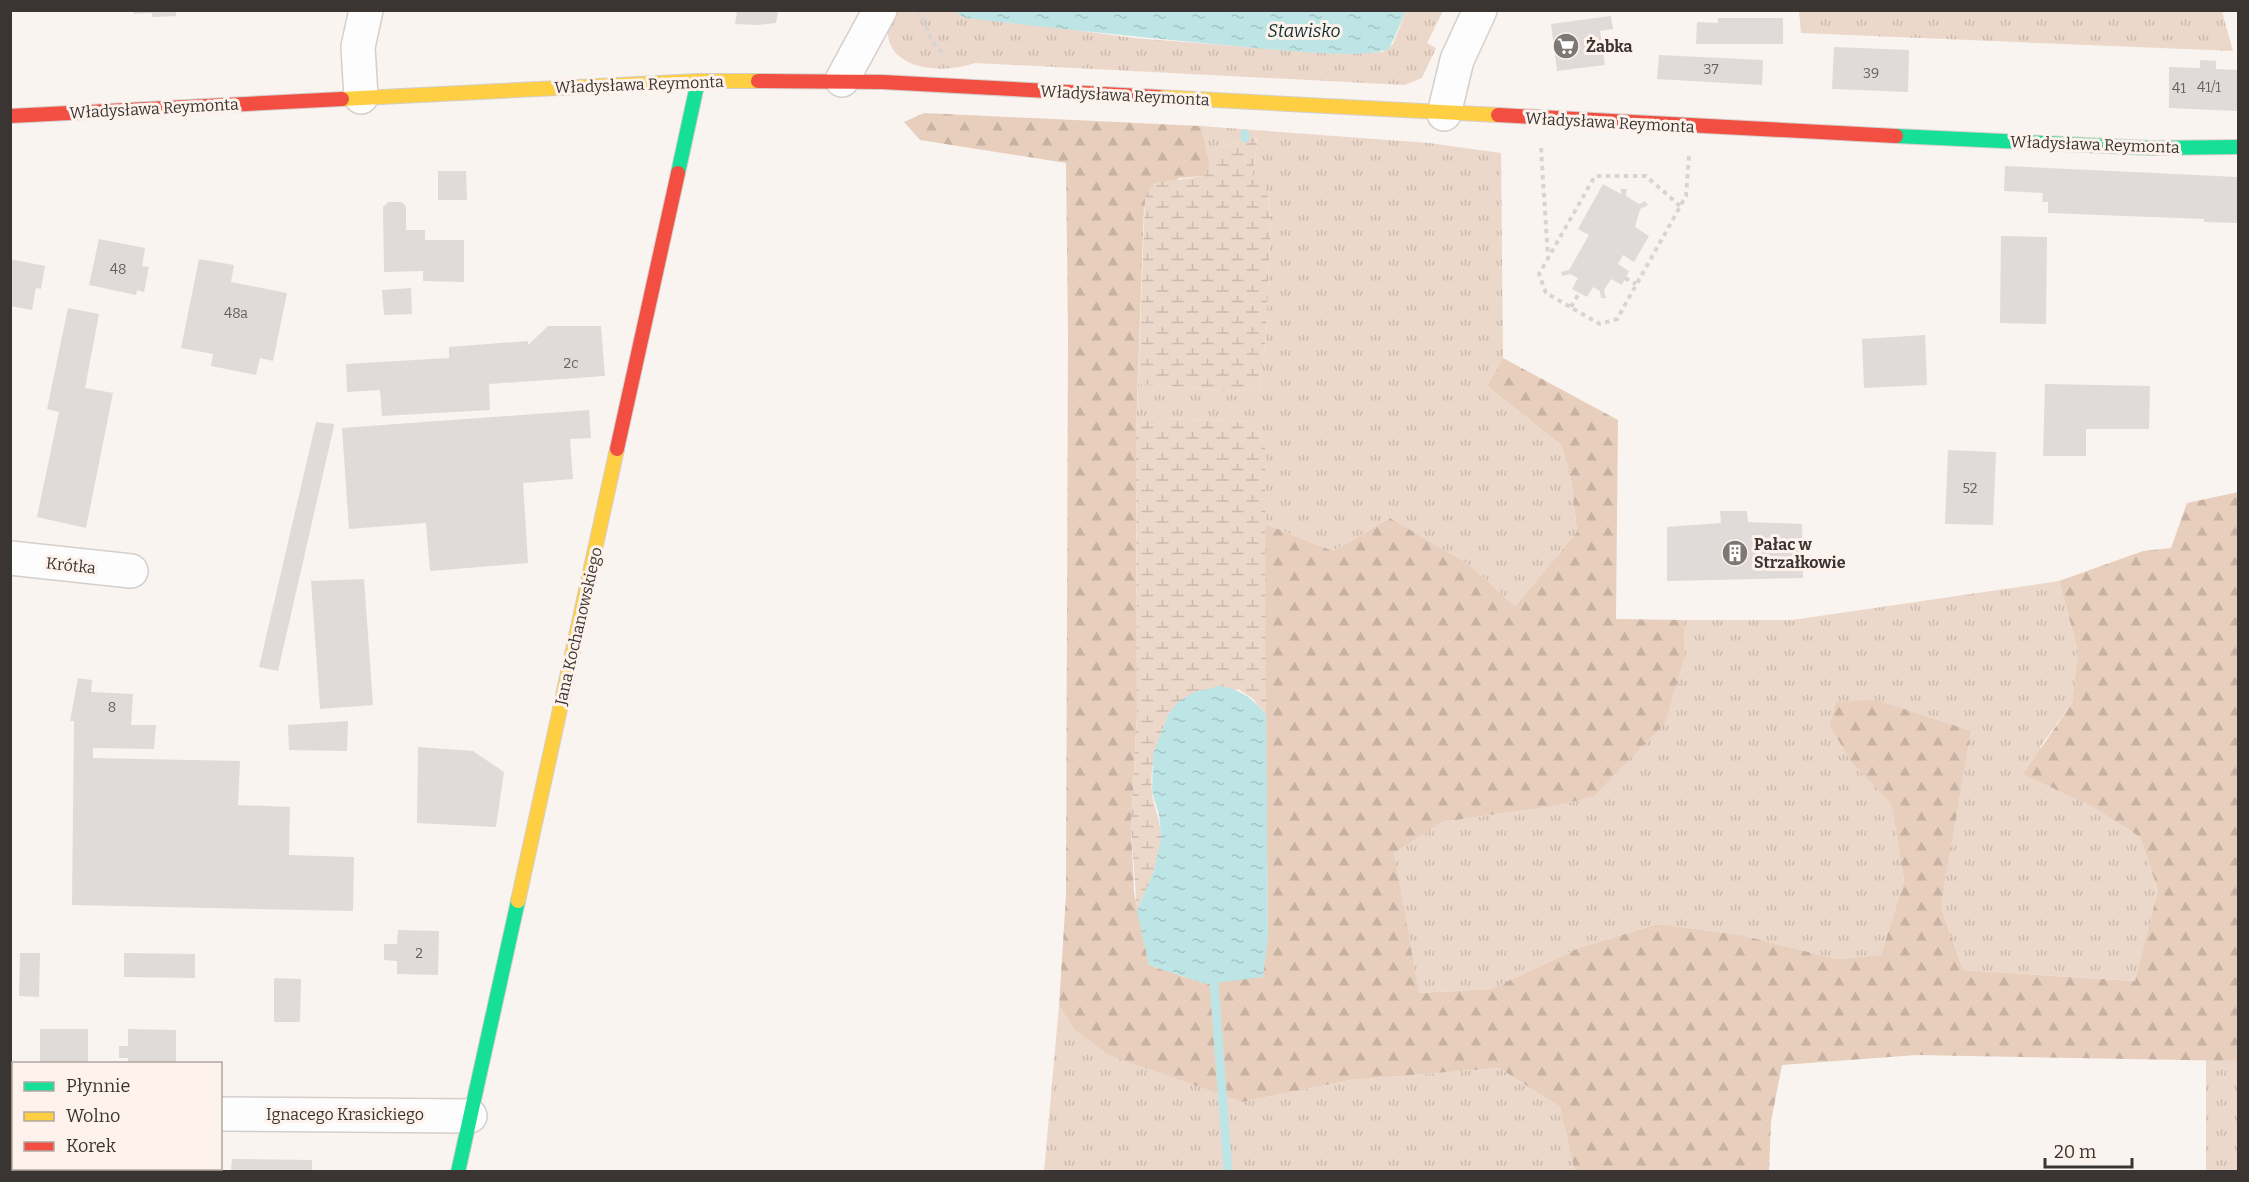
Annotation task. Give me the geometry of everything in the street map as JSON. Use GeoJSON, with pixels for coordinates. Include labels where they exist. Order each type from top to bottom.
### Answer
{"type":"FeatureCollection","features":[{"type":"Feature","properties":{"kind":"street"},"geometry":{"type":"LineString","coordinates":[[361,97],[358,47],[366,10]]}},
{"type":"Feature","properties":{"kind":"street"},"geometry":{"type":"LineString","coordinates":[[842,80],[880,10]]}},
{"type":"Feature","properties":{"kind":"street"},"geometry":{"type":"LineString","coordinates":[[1444,114],[1457,60],[1480,10]]}},
{"type":"Feature","properties":{"kind":"street","name":"Władysława Reymonta"},"geometry":{"type":"LineString","coordinates":[[10,116],[698,81],[842,80],[1444,114],[1990,141],[2150,147],[2238,147]]}},
{"type":"Feature","properties":{"kind":"street","name":"Jana Kochanowskiego"},"geometry":{"type":"LineString","coordinates":[[458,1172],[698,81]]}},
{"type":"Feature","properties":{"kind":"street","name":"Krótka"},"geometry":{"type":"LineString","coordinates":[[10,558],[131,571]]}},
{"type":"Feature","properties":{"kind":"street","name":"Ignacego Krasickiego"},"geometry":{"type":"LineString","coordinates":[[222,1114],[449,1113],[470,1116]]}},
{"type":"Feature","properties":{"kind":"path"},"geometry":{"type":"LineString","coordinates":[[918,10],[933,43],[948,57]]}},
{"type":"Feature","properties":{"kind":"path"},"geometry":{"type":"LineString","coordinates":[[1541,146],[1548,257]]}},
{"type":"Feature","properties":{"kind":"path"},"geometry":{"type":"LineString","coordinates":[[1680,206],[1646,176],[1595,176],[1539,274],[1546,293],[1600,324],[1617,319],[1636,284],[1680,206],[1686,195],[1689,158]]}},
{"type":"Feature","properties":{"kind":"path"},"geometry":{"type":"LineString","coordinates":[[1625,278],[1636,284]]}},
{"type":"Feature","properties":{"kind":"path"},"geometry":{"type":"LineString","coordinates":[[1571,307],[1579,293]]}},
{"type":"Feature","properties":{"kind":"green space"},"geometry":{"type":"Polygon","coordinates":[[[891,11],[957,11],[958,14],[1134,38],[1321,53],[1363,53],[1383,52],[1393,44],[1406,11],[1443,11],[1427,43],[1436,48],[1422,78],[1405,85],[975,63],[942,69],[926,67],[911,63],[899,56],[890,45],[888,30],[891,11]]]}},
{"type":"Feature","properties":{"kind":"green space"},"geometry":{"type":"Polygon","coordinates":[[[1799,11],[2222,11],[2233,51],[1801,33],[1799,11]]]}},
{"type":"Feature","properties":{"kind":"green space"},"geometry":{"type":"Polygon","coordinates":[[[924,113],[1201,126],[1210,164],[1204,176],[1179,178],[1144,208],[1136,431],[1137,714],[1131,829],[1134,892],[1149,965],[1206,984],[1268,937],[1263,523],[1333,551],[1390,518],[1467,563],[1515,606],[1577,532],[1571,479],[1562,446],[1487,386],[1503,358],[1618,420],[1616,619],[1684,620],[1685,655],[1665,723],[1593,797],[1555,806],[1442,822],[1394,853],[1419,993],[1491,989],[1581,947],[1658,924],[1741,935],[1837,959],[1881,955],[1904,880],[1891,803],[1852,763],[1830,726],[1836,702],[1876,700],[1971,731],[1941,907],[1963,970],[2135,981],[2158,890],[2140,837],[2089,805],[2023,774],[2072,703],[2078,651],[2059,581],[2143,551],[2171,548],[2187,503],[2238,492],[2238,1061],[1917,1055],[1782,1065],[1771,1122],[1769,1171],[1575,1172],[1560,1107],[1499,1068],[1350,1080],[1243,1102],[1109,1055],[1074,1029],[1059,1006],[1066,895],[1068,336],[1066,163],[920,140],[904,122],[924,113]]]}},
{"type":"Feature","properties":{"kind":"green space"},"geometry":{"type":"Polygon","coordinates":[[[1201,126],[1429,143],[1501,153],[1503,358],[1487,386],[1562,446],[1571,479],[1577,532],[1515,606],[1467,563],[1390,518],[1333,551],[1263,523],[1265,445],[1250,422],[1146,417],[1136,431],[1138,384],[1224,391],[1259,390],[1266,335],[1271,218],[1268,197],[1252,177],[1256,137],[1216,149],[1210,164],[1201,126]]]}},
{"type":"Feature","properties":{"kind":"green space"},"geometry":{"type":"Polygon","coordinates":[[[1255,136],[1257,145],[1252,177],[1260,179],[1266,187],[1271,218],[1266,335],[1259,390],[1224,391],[1138,384],[1145,197],[1154,183],[1204,176],[1216,149],[1255,136]]]}},
{"type":"Feature","properties":{"kind":"green space"},"geometry":{"type":"Polygon","coordinates":[[[1146,417],[1250,422],[1265,445],[1266,714],[1252,698],[1238,689],[1168,715],[1153,762],[1151,782],[1161,831],[1159,856],[1137,911],[1131,829],[1137,714],[1136,431],[1146,417]]]}},
{"type":"Feature","properties":{"kind":"green space"},"geometry":{"type":"Polygon","coordinates":[[[2059,581],[2078,651],[2072,703],[2040,747],[2089,805],[2140,837],[2158,890],[2136,981],[1963,970],[1941,907],[1971,731],[1852,763],[1891,802],[1904,880],[1881,955],[1837,959],[1741,935],[1658,924],[1581,947],[1491,989],[1418,993],[1393,853],[1442,822],[1555,806],[1593,797],[1685,655],[1684,620],[1792,620],[2059,581]]]}},
{"type":"Feature","properties":{"kind":"green space"},"geometry":{"type":"Polygon","coordinates":[[[1059,1006],[1074,1029],[1243,1102],[1350,1080],[1499,1068],[1560,1107],[1575,1171],[1044,1172],[1059,1006]]]}},
{"type":"Feature","properties":{"kind":"green space"},"geometry":{"type":"Polygon","coordinates":[[[2206,1060],[2238,1061],[2238,1171],[2206,1171],[2206,1060]]]}},
{"type":"Feature","properties":{"kind":"water","name":"Stawisko"},"geometry":{"type":"Polygon","coordinates":[[[957,10],[1406,11],[1389,49],[1364,54],[1347,54],[1311,53],[1041,27],[966,18],[958,14],[957,10]]]}},
{"type":"Feature","properties":{"kind":"water"},"geometry":{"type":"Polygon","coordinates":[[[1220,686],[1246,696],[1266,714],[1268,937],[1263,977],[1206,984],[1149,965],[1137,911],[1154,871],[1161,838],[1159,815],[1152,792],[1153,754],[1168,715],[1178,702],[1194,692],[1220,686]]]}},
{"type":"Feature","properties":{"kind":"building"},"geometry":{"type":"Polygon","coordinates":[[[133,10],[176,10],[176,16],[152,17],[152,13],[134,14],[133,10]]]}},
{"type":"Feature","properties":{"kind":"building"},"geometry":{"type":"Polygon","coordinates":[[[728,10],[775,10],[778,12],[776,23],[756,25],[735,24],[737,13],[728,10]]]}},
{"type":"Feature","properties":{"kind":"building"},"geometry":{"type":"Polygon","coordinates":[[[1611,16],[1613,29],[1600,31],[1605,65],[1557,71],[1551,24],[1611,16]]]}},
{"type":"Feature","properties":{"kind":"building"},"geometry":{"type":"Polygon","coordinates":[[[1718,18],[1783,18],[1783,44],[1696,44],[1697,22],[1718,23],[1718,18]]]}},
{"type":"Feature","properties":{"kind":"building"},"geometry":{"type":"Polygon","coordinates":[[[1834,47],[1909,50],[1908,92],[1832,89],[1834,47]]]}},
{"type":"Feature","properties":{"kind":"building"},"geometry":{"type":"Polygon","coordinates":[[[1659,55],[1763,60],[1762,85],[1657,79],[1659,55]]]}},
{"type":"Feature","properties":{"kind":"building"},"geometry":{"type":"Polygon","coordinates":[[[2200,60],[2216,61],[2216,69],[2238,70],[2238,111],[2169,108],[2169,67],[2200,68],[2200,60]]]}},
{"type":"Feature","properties":{"kind":"building"},"geometry":{"type":"Polygon","coordinates":[[[2005,166],[2238,177],[2238,223],[2204,222],[2204,219],[2048,213],[2048,202],[2042,202],[2043,193],[2004,191],[2005,166]]]}},
{"type":"Feature","properties":{"kind":"building"},"geometry":{"type":"Polygon","coordinates":[[[438,171],[466,171],[467,200],[438,200],[438,171]]]}},
{"type":"Feature","properties":{"kind":"building"},"geometry":{"type":"Polygon","coordinates":[[[1603,184],[1621,194],[1621,189],[1627,189],[1626,196],[1639,204],[1645,201],[1648,205],[1640,209],[1635,227],[1649,236],[1634,262],[1623,255],[1618,264],[1629,271],[1622,285],[1611,279],[1604,290],[1606,298],[1601,298],[1600,291],[1593,287],[1587,297],[1572,289],[1578,278],[1570,274],[1562,276],[1561,272],[1569,270],[1589,235],[1578,229],[1603,184]]]}},
{"type":"Feature","properties":{"kind":"building"},"geometry":{"type":"Polygon","coordinates":[[[388,202],[402,202],[406,207],[406,230],[425,230],[425,240],[464,240],[464,282],[423,281],[423,271],[384,272],[383,207],[388,202]]]}},
{"type":"Feature","properties":{"kind":"building"},"geometry":{"type":"Polygon","coordinates":[[[2001,236],[2047,237],[2046,324],[2000,323],[2001,236]]]}},
{"type":"Feature","properties":{"kind":"building"},"geometry":{"type":"Polygon","coordinates":[[[99,239],[145,248],[142,266],[149,267],[144,292],[137,290],[136,295],[89,285],[99,239]]]}},
{"type":"Feature","properties":{"kind":"building"},"geometry":{"type":"Polygon","coordinates":[[[10,259],[45,266],[41,289],[36,288],[32,310],[10,306],[10,259]]]}},
{"type":"Feature","properties":{"kind":"building"},"geometry":{"type":"Polygon","coordinates":[[[199,259],[234,265],[231,282],[287,293],[273,361],[260,358],[256,375],[211,366],[213,354],[181,348],[199,259]]]}},
{"type":"Feature","properties":{"kind":"building"},"geometry":{"type":"Polygon","coordinates":[[[411,288],[412,314],[384,315],[382,290],[411,288]]]}},
{"type":"Feature","properties":{"kind":"building"},"geometry":{"type":"Polygon","coordinates":[[[68,308],[99,314],[85,388],[113,393],[86,528],[37,517],[59,412],[47,409],[68,308]]]}},
{"type":"Feature","properties":{"kind":"building"},"geometry":{"type":"Polygon","coordinates":[[[548,326],[601,326],[605,376],[489,384],[490,410],[382,416],[380,390],[347,392],[346,364],[449,358],[449,347],[528,341],[528,345],[548,326]]]}},
{"type":"Feature","properties":{"kind":"building"},"geometry":{"type":"Polygon","coordinates":[[[1925,335],[1927,385],[1864,388],[1862,339],[1925,335]]]}},
{"type":"Feature","properties":{"kind":"building"},"geometry":{"type":"Polygon","coordinates":[[[2045,384],[2150,386],[2149,429],[2086,429],[2086,456],[2043,456],[2045,384]]]}},
{"type":"Feature","properties":{"kind":"building"},"geometry":{"type":"Polygon","coordinates":[[[589,410],[591,438],[570,439],[573,479],[523,483],[528,563],[430,571],[426,523],[349,529],[342,428],[589,410]]]}},
{"type":"Feature","properties":{"kind":"building"},"geometry":{"type":"Polygon","coordinates":[[[316,422],[334,424],[334,426],[278,671],[259,667],[316,422]]]}},
{"type":"Feature","properties":{"kind":"building"},"geometry":{"type":"Polygon","coordinates":[[[1948,450],[1996,452],[1993,525],[1945,524],[1948,450]]]}},
{"type":"Feature","properties":{"kind":"building","name":"Pałac w Strzałkowie"},"geometry":{"type":"Polygon","coordinates":[[[1720,511],[1747,511],[1748,522],[1802,524],[1803,578],[1667,581],[1667,527],[1721,523],[1720,511]]]}},
{"type":"Feature","properties":{"kind":"building"},"geometry":{"type":"Polygon","coordinates":[[[364,579],[373,705],[320,709],[311,581],[364,579]]]}},
{"type":"Feature","properties":{"kind":"building"},"geometry":{"type":"Polygon","coordinates":[[[78,678],[92,680],[91,692],[133,694],[131,725],[156,725],[154,749],[93,748],[93,758],[240,761],[238,805],[290,807],[289,855],[354,857],[353,911],[72,905],[74,721],[70,721],[78,678]]]}},
{"type":"Feature","properties":{"kind":"building"},"geometry":{"type":"Polygon","coordinates":[[[348,721],[347,751],[289,750],[288,725],[348,721]]]}},
{"type":"Feature","properties":{"kind":"building"},"geometry":{"type":"Polygon","coordinates":[[[418,747],[473,751],[504,772],[496,827],[417,823],[418,747]]]}},
{"type":"Feature","properties":{"kind":"building"},"geometry":{"type":"Polygon","coordinates":[[[398,930],[439,931],[438,975],[397,974],[397,961],[384,960],[384,944],[397,944],[398,930]]]}},
{"type":"Feature","properties":{"kind":"building"},"geometry":{"type":"Polygon","coordinates":[[[20,953],[40,953],[39,997],[19,996],[20,953]]]}},
{"type":"Feature","properties":{"kind":"building"},"geometry":{"type":"Polygon","coordinates":[[[124,953],[195,954],[195,978],[124,977],[124,953]]]}},
{"type":"Feature","properties":{"kind":"building"},"geometry":{"type":"Polygon","coordinates":[[[274,978],[301,979],[300,1022],[274,1022],[274,978]]]}},
{"type":"Feature","properties":{"kind":"building"},"geometry":{"type":"Polygon","coordinates":[[[40,1029],[88,1029],[88,1062],[40,1062],[40,1029]]]}},
{"type":"Feature","properties":{"kind":"building"},"geometry":{"type":"Polygon","coordinates":[[[128,1029],[176,1030],[176,1062],[128,1062],[128,1058],[119,1058],[119,1046],[128,1046],[128,1029]]]}},
{"type":"Feature","properties":{"kind":"building"},"geometry":{"type":"Polygon","coordinates":[[[10,1159],[12,1159],[12,1170],[27,1170],[27,1172],[10,1172],[10,1159]]]}},
{"type":"Feature","properties":{"kind":"building"},"geometry":{"type":"Polygon","coordinates":[[[232,1159],[312,1160],[312,1172],[231,1172],[232,1159]]]}},
{"type":"Feature","properties":{"kind":"building"},"geometry":{"type":"Polygon","coordinates":[[[71,1170],[116,1170],[116,1172],[71,1172],[71,1170]]]}},
{"type":"Feature","properties":{"kind":"building"},"geometry":{"type":"Polygon","coordinates":[[[152,1170],[198,1170],[198,1172],[152,1172],[152,1170]]]}},
{"type":"Feature","properties":{"kind":"waterway"},"geometry":{"type":"LineString","coordinates":[[1214,983],[1228,1172]]}},
{"type":"Feature","properties":{"kind":"traffic: fast"},"geometry":{"type":"LineString","coordinates":[[678,173],[698,81]]}},
{"type":"Feature","properties":{"kind":"traffic: fast"},"geometry":{"type":"LineString","coordinates":[[1896,136],[2150,148],[2238,147]]}},
{"type":"Feature","properties":{"kind":"traffic: fast"},"geometry":{"type":"LineString","coordinates":[[458,1172],[518,901]]}},
{"type":"Feature","properties":{"kind":"traffic: slow"},"geometry":{"type":"LineString","coordinates":[[342,99],[698,81],[758,81]]}},
{"type":"Feature","properties":{"kind":"traffic: slow"},"geometry":{"type":"LineString","coordinates":[[1159,97],[1498,115]]}},
{"type":"Feature","properties":{"kind":"traffic: slow"},"geometry":{"type":"LineString","coordinates":[[518,901],[617,449]]}},
{"type":"Feature","properties":{"kind":"traffic: jam"},"geometry":{"type":"LineString","coordinates":[[758,81],[882,82],[1159,97]]}},
{"type":"Feature","properties":{"kind":"traffic: jam"},"geometry":{"type":"LineString","coordinates":[[10,116],[342,99]]}},
{"type":"Feature","properties":{"kind":"traffic: jam"},"geometry":{"type":"LineString","coordinates":[[1498,115],[1896,136]]}},
{"type":"Feature","properties":{"kind":"traffic: jam"},"geometry":{"type":"LineString","coordinates":[[617,449],[678,173]]}},
{"type":"Feature","properties":{"kind":"place","name":"Żabka"},"geometry":{"type":"Point","coordinates":[1566,46]}},
{"type":"Feature","properties":{"kind":"place","name":"Pałac w Strzałkowie"},"geometry":{"type":"Point","coordinates":[1735,553]}}]}
